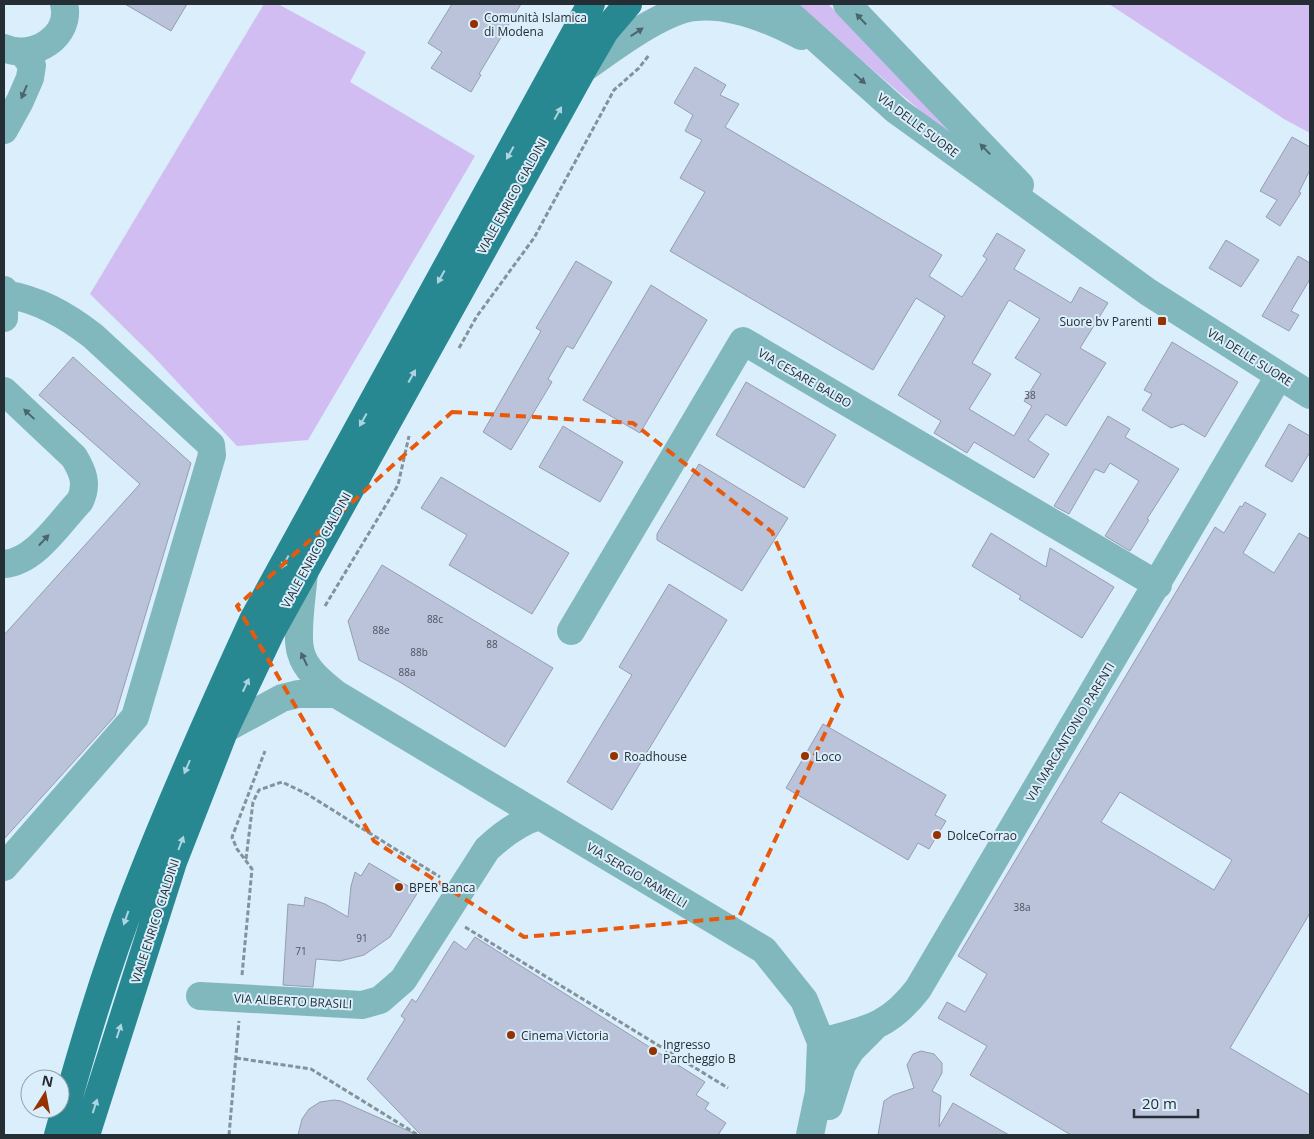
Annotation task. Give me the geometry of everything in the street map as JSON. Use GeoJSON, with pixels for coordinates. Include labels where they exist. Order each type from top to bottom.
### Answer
{"type":"FeatureCollection","features":[{"type":"Feature","properties":{"kind":"main road","name":"VIALE ENRICO CIALDINI"},"geometry":{"type":"LineString","coordinates":[[58,1135],[98,999],[136,891],[216,726],[304,571],[575,59],[591,4]]}},
{"type":"Feature","properties":{"kind":"main road","name":"VIALE ENRICO CIALDINI"},"geometry":{"type":"LineString","coordinates":[[86,1135],[216,726],[253,620],[575,59],[605,31],[628,4]]}},
{"type":"Feature","properties":{"kind":"street"},"geometry":{"type":"LineString","coordinates":[[14,50],[43,47],[59,33],[65,10],[64,4]]}},
{"type":"Feature","properties":{"kind":"street"},"geometry":{"type":"LineString","coordinates":[[579,4],[575,59],[695,6],[740,10],[777,24],[824,47]]}},
{"type":"Feature","properties":{"kind":"street","name":"VIA DELLE SUORE"},"geometry":{"type":"LineString","coordinates":[[778,4],[897,111],[1148,292],[1310,395]]}},
{"type":"Feature","properties":{"kind":"street","name":"VIA DELLE SUORE"},"geometry":{"type":"LineString","coordinates":[[847,4],[1067,235]]}},
{"type":"Feature","properties":{"kind":"street"},"geometry":{"type":"LineString","coordinates":[[4,130],[30,78],[32,65],[14,50]]}},
{"type":"Feature","properties":{"kind":"street"},"geometry":{"type":"LineString","coordinates":[[4,290],[4,318]]}},
{"type":"Feature","properties":{"kind":"street"},"geometry":{"type":"LineString","coordinates":[[4,294],[31,300],[78,324],[211,446],[212,454],[135,717],[4,866]]}},
{"type":"Feature","properties":{"kind":"street","name":"VIA CESARE BALBO"},"geometry":{"type":"LineString","coordinates":[[571,631],[743,341],[1158,585]]}},
{"type":"Feature","properties":{"kind":"street","name":"VIA MARCANTONIO PARENTI"},"geometry":{"type":"LineString","coordinates":[[821,1042],[874,1027],[903,1009],[918,989],[1158,585],[1279,376]]}},
{"type":"Feature","properties":{"kind":"street"},"geometry":{"type":"LineString","coordinates":[[4,390],[74,457],[82,471],[84,491],[80,500],[30,555],[17,562],[4,564]]}},
{"type":"Feature","properties":{"kind":"street","name":"VIA SERGIO RAMELLI"},"geometry":{"type":"LineString","coordinates":[[304,571],[299,641],[301,653],[317,677],[336,694],[764,950],[804,1000],[821,1042],[820,1076],[812,1135]]}},
{"type":"Feature","properties":{"kind":"street"},"geometry":{"type":"LineString","coordinates":[[216,726],[282,698],[298,694],[336,694]]}},
{"type":"Feature","properties":{"kind":"street","name":"VIA ALBERTO BRASILI"},"geometry":{"type":"LineString","coordinates":[[485,784],[495,805],[495,818],[487,850]]}},
{"type":"Feature","properties":{"kind":"street","name":"VIA ALBERTO BRASILI"},"geometry":{"type":"LineString","coordinates":[[200,996],[362,1005],[380,1000],[403,980],[487,850],[497,840],[526,820],[538,816]]}},
{"type":"Feature","properties":{"kind":"street","name":"VIA SERGIO RAMELLI"},"geometry":{"type":"LineString","coordinates":[[812,1135],[830,1104],[842,1065],[851,1050],[874,1027]]}},
{"type":"Feature","properties":{"kind":"path"},"geometry":{"type":"LineString","coordinates":[[458,349],[477,316],[534,238],[614,90],[639,68],[650,53]]}},
{"type":"Feature","properties":{"kind":"path"},"geometry":{"type":"LineString","coordinates":[[321,613],[398,485],[410,431]]}},
{"type":"Feature","properties":{"kind":"path"},"geometry":{"type":"LineString","coordinates":[[246,859],[237,849],[232,837],[265,751]]}},
{"type":"Feature","properties":{"kind":"path"},"geometry":{"type":"LineString","coordinates":[[236,1058],[311,1069],[418,1135]]}},
{"type":"Feature","properties":{"kind":"highlighted area"},"geometry":{"type":"Polygon","coordinates":[[[452,412],[633,423],[772,532],[842,697],[739,917],[524,937],[374,841],[237,606],[452,412]]]}},
{"type":"Feature","properties":{"kind":"shaded area"},"geometry":{"type":"Polygon","coordinates":[[[264,4],[278,4],[366,52],[350,82],[475,156],[308,440],[237,446],[152,355],[90,294],[264,4]]]}},
{"type":"Feature","properties":{"kind":"shaded area"},"geometry":{"type":"Polygon","coordinates":[[[796,4],[828,4],[963,138],[958,143],[796,4]]]}},
{"type":"Feature","properties":{"kind":"shaded area"},"geometry":{"type":"Polygon","coordinates":[[[1109,4],[1310,4],[1310,133],[1284,119],[1109,4]]]}},
{"type":"Feature","properties":{"kind":"building"},"geometry":{"type":"Polygon","coordinates":[[[125,4],[187,4],[171,31],[125,4]]]}},
{"type":"Feature","properties":{"kind":"building","name":"Comunità Islamica di Modena"},"geometry":{"type":"Polygon","coordinates":[[[452,4],[521,4],[479,74],[481,75],[471,92],[431,68],[442,52],[428,43],[452,4]]]}},
{"type":"Feature","properties":{"kind":"building"},"geometry":{"type":"Polygon","coordinates":[[[695,67],[726,85],[720,95],[739,104],[725,127],[942,255],[929,276],[962,297],[987,259],[983,256],[997,233],[1025,250],[1014,269],[1071,303],[1080,287],[1108,303],[1080,348],[1106,363],[1066,426],[1046,414],[1028,440],[1049,454],[1034,478],[974,442],[967,453],[934,433],[941,421],[898,395],[945,316],[916,298],[873,370],[670,251],[705,192],[680,178],[702,140],[685,131],[693,115],[674,103],[695,67]],[[1009,300],[972,363],[991,374],[969,409],[1014,436],[1032,406],[1024,401],[1041,374],[1015,358],[1040,319],[1009,300]]]}},
{"type":"Feature","properties":{"kind":"building"},"geometry":{"type":"Polygon","coordinates":[[[1292,137],[1310,147],[1310,170],[1299,192],[1301,193],[1280,226],[1266,217],[1277,200],[1260,191],[1292,137]]]}},
{"type":"Feature","properties":{"kind":"building"},"geometry":{"type":"Polygon","coordinates":[[[1226,240],[1259,260],[1241,287],[1209,268],[1226,240]]]}},
{"type":"Feature","properties":{"kind":"building"},"geometry":{"type":"Polygon","coordinates":[[[1298,256],[1310,263],[1310,279],[1291,311],[1299,315],[1289,331],[1262,316],[1298,256]]]}},
{"type":"Feature","properties":{"kind":"building"},"geometry":{"type":"Polygon","coordinates":[[[576,261],[612,282],[573,349],[567,346],[548,379],[552,382],[511,450],[483,432],[541,331],[536,328],[576,261]]]}},
{"type":"Feature","properties":{"kind":"building"},"geometry":{"type":"Polygon","coordinates":[[[651,285],[707,320],[640,433],[583,400],[651,285]]]}},
{"type":"Feature","properties":{"kind":"building"},"geometry":{"type":"Polygon","coordinates":[[[1172,342],[1238,382],[1205,437],[1183,424],[1171,428],[1142,410],[1152,394],[1144,390],[1172,342]]]}},
{"type":"Feature","properties":{"kind":"building"},"geometry":{"type":"Polygon","coordinates":[[[73,357],[191,463],[115,716],[4,839],[4,635],[140,484],[39,395],[73,357]]]}},
{"type":"Feature","properties":{"kind":"building"},"geometry":{"type":"Polygon","coordinates":[[[746,382],[836,435],[804,488],[716,435],[746,382]]]}},
{"type":"Feature","properties":{"kind":"building"},"geometry":{"type":"Polygon","coordinates":[[[1108,416],[1130,429],[1125,437],[1179,469],[1147,519],[1149,520],[1130,551],[1105,536],[1139,481],[1110,463],[1104,473],[1095,469],[1069,514],[1054,506],[1108,416]]]}},
{"type":"Feature","properties":{"kind":"building"},"geometry":{"type":"Polygon","coordinates":[[[1289,424],[1310,436],[1310,452],[1292,482],[1265,466],[1289,424]]]}},
{"type":"Feature","properties":{"kind":"building"},"geometry":{"type":"Polygon","coordinates":[[[563,426],[623,462],[600,502],[539,467],[563,426]]]}},
{"type":"Feature","properties":{"kind":"building"},"geometry":{"type":"Polygon","coordinates":[[[699,464],[788,518],[742,591],[657,540],[657,534],[699,464]]]}},
{"type":"Feature","properties":{"kind":"building"},"geometry":{"type":"Polygon","coordinates":[[[441,477],[569,553],[532,614],[449,565],[467,535],[421,508],[441,477]]]}},
{"type":"Feature","properties":{"kind":"building"},"geometry":{"type":"Polygon","coordinates":[[[1245,502],[1266,514],[1243,553],[1274,573],[1299,533],[1310,539],[1310,913],[1230,1048],[1310,1095],[1310,1135],[1071,1135],[970,1075],[987,1046],[938,1018],[947,1002],[965,1012],[987,974],[958,956],[1215,527],[1224,533],[1240,506],[1242,507],[1245,502]],[[1120,792],[1101,822],[1214,890],[1232,860],[1120,792]]]}},
{"type":"Feature","properties":{"kind":"building"},"geometry":{"type":"Polygon","coordinates":[[[991,533],[1046,567],[1050,548],[1114,587],[1082,638],[1019,599],[1021,596],[972,566],[991,533]]]}},
{"type":"Feature","properties":{"kind":"building"},"geometry":{"type":"Polygon","coordinates":[[[382,565],[553,668],[505,747],[398,681],[359,660],[348,621],[382,565]]]}},
{"type":"Feature","properties":{"kind":"building"},"geometry":{"type":"Polygon","coordinates":[[[669,584],[727,620],[612,810],[567,782],[632,675],[619,667],[669,584]]]}},
{"type":"Feature","properties":{"kind":"building"},"geometry":{"type":"Polygon","coordinates":[[[823,724],[946,795],[935,815],[946,821],[929,849],[918,843],[908,860],[786,788],[823,724]]]}},
{"type":"Feature","properties":{"kind":"building"},"geometry":{"type":"Polygon","coordinates":[[[369,863],[418,892],[390,937],[364,955],[340,961],[316,959],[313,987],[283,985],[288,904],[304,906],[305,897],[325,904],[348,917],[351,886],[355,872],[361,876],[369,863]]]}},
{"type":"Feature","properties":{"kind":"building","name":"Cinema Victoria"},"geometry":{"type":"Polygon","coordinates":[[[475,937],[705,1082],[696,1095],[709,1103],[705,1109],[726,1123],[718,1135],[421,1135],[367,1079],[405,1019],[401,1016],[412,999],[416,1002],[454,941],[466,950],[475,937]]]}},
{"type":"Feature","properties":{"kind":"building"},"geometry":{"type":"Polygon","coordinates":[[[921,1051],[934,1054],[942,1063],[942,1073],[932,1091],[941,1096],[939,1127],[953,1103],[1009,1135],[878,1135],[884,1101],[893,1095],[914,1088],[907,1065],[913,1054],[921,1051]]]}},
{"type":"Feature","properties":{"kind":"building"},"geometry":{"type":"Polygon","coordinates":[[[341,1101],[418,1135],[298,1135],[302,1119],[309,1109],[320,1102],[341,1101]]]}},
{"type":"Feature","properties":{"kind":"place","name":"Comunità Islamica di Modena"},"geometry":{"type":"Point","coordinates":[474,24]}},
{"type":"Feature","properties":{"kind":"place","name":"Suore bv Parenti"},"geometry":{"type":"Point","coordinates":[1162,321]}},
{"type":"Feature","properties":{"kind":"place","name":"Roadhouse"},"geometry":{"type":"Point","coordinates":[614,756]}},
{"type":"Feature","properties":{"kind":"place","name":"Loco"},"geometry":{"type":"Point","coordinates":[805,756]}},
{"type":"Feature","properties":{"kind":"place","name":"DolceCorrao"},"geometry":{"type":"Point","coordinates":[937,835]}},
{"type":"Feature","properties":{"kind":"place","name":"BPER Banca"},"geometry":{"type":"Point","coordinates":[399,887]}},
{"type":"Feature","properties":{"kind":"place","name":"Cinema Victoria"},"geometry":{"type":"Point","coordinates":[511,1035]}},
{"type":"Feature","properties":{"kind":"place","name":"Ingresso Parcheggio B"},"geometry":{"type":"Point","coordinates":[653,1051]}}]}
